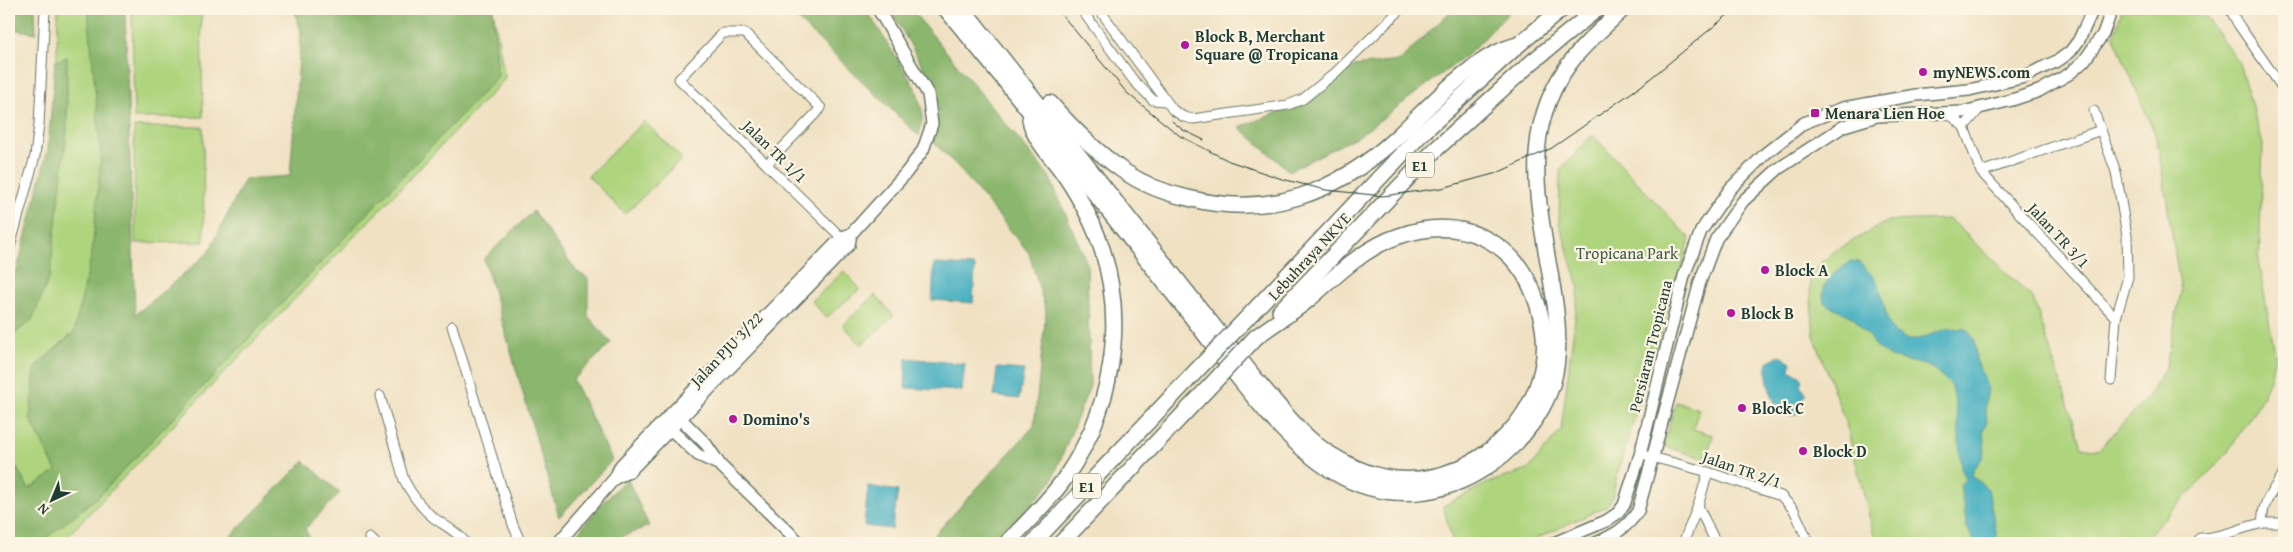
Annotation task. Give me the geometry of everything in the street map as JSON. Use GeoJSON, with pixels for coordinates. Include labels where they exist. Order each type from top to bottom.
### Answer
{"type":"FeatureCollection","features":[{"type":"Feature","properties":{"kind":"highway"},"geometry":{"type":"LineString","coordinates":[[946,9],[1028,108],[1254,396],[1296,443],[1307,454],[1335,473],[1364,486],[1394,493],[1422,493],[1470,477],[1498,460],[1527,431],[1547,396],[1554,378],[1557,360],[1558,318],[1536,182],[1537,143],[1540,125],[1554,86],[1564,72],[1578,54],[1623,9]]}},
{"type":"Feature","properties":{"kind":"highway"},"geometry":{"type":"LineString","coordinates":[[963,9],[1257,381],[1315,442],[1331,455],[1356,468],[1394,479],[1427,478],[1460,468],[1488,452],[1508,433],[1528,406],[1543,368],[1544,337],[1534,294],[1519,265],[1498,245],[1487,239],[1474,233],[1447,228],[1409,233],[1380,244],[1336,274],[1307,300],[1256,337]]}},
{"type":"Feature","properties":{"kind":"highway","name":"Lebuhraya NKVE"},"geometry":{"type":"LineString","coordinates":[[1033,543],[1420,135],[1518,45],[1562,9]]}},
{"type":"Feature","properties":{"kind":"highway","name":"Lebuhraya NKVE"},"geometry":{"type":"LineString","coordinates":[[1061,543],[1435,150],[1532,62],[1597,9]]}},
{"type":"Feature","properties":{"kind":"highway"},"geometry":{"type":"LineString","coordinates":[[1029,92],[1047,100],[1093,147],[1123,171],[1139,180],[1158,189],[1196,201],[1252,206],[1290,200],[1337,182],[1381,151],[1483,60],[1507,48],[1518,45]]}},
{"type":"Feature","properties":{"kind":"highway"},"geometry":{"type":"LineString","coordinates":[[1008,543],[1064,479],[1097,420],[1106,394],[1112,364],[1114,334],[1112,292],[1098,239],[1075,191],[1031,127],[1028,108]]}},
{"type":"Feature","properties":{"kind":"main road","name":"Jalan PJU 3/22"},"geometry":{"type":"LineString","coordinates":[[615,478],[629,472],[671,430],[848,239],[906,173],[923,150],[932,124],[932,110],[928,94],[878,9]]}},
{"type":"Feature","properties":{"kind":"main road","name":"Persiaran Tropicana"},"geometry":{"type":"LineString","coordinates":[[1596,543],[1618,533],[1630,524],[1638,511],[1646,456],[1684,276],[1701,231],[1730,189],[1766,153],[1804,124],[1843,108],[1907,96],[1968,90],[2021,78],[2059,60],[2070,52],[2079,40],[2093,9]]}},
{"type":"Feature","properties":{"kind":"main road","name":"Persiaran Tropicana"},"geometry":{"type":"LineString","coordinates":[[1554,543],[1606,521],[1618,513],[1628,497],[1646,456],[1700,282],[1716,239],[1743,201],[1778,169],[1844,126],[1877,116],[1946,114],[2012,100],[2039,91],[2069,74],[2084,61],[2103,34],[2112,9]]}},
{"type":"Feature","properties":{"kind":"main road","name":"Jalan PJU 3/22"},"geometry":{"type":"LineString","coordinates":[[558,543],[615,478],[621,465],[662,421],[848,239]]}},
{"type":"Feature","properties":{"kind":"main road"},"geometry":{"type":"LineString","coordinates":[[672,411],[706,444],[721,466],[800,543]]}},
{"type":"Feature","properties":{"kind":"main road"},"geometry":{"type":"LineString","coordinates":[[662,421],[698,455],[721,466]]}},
{"type":"Feature","properties":{"kind":"street"},"geometry":{"type":"LineString","coordinates":[[9,250],[34,156],[40,124],[45,9]]}},
{"type":"Feature","properties":{"kind":"street"},"geometry":{"type":"LineString","coordinates":[[1081,9],[1134,81],[1153,100],[1166,101]]}},
{"type":"Feature","properties":{"kind":"street"},"geometry":{"type":"LineString","coordinates":[[1099,9],[1173,110],[1184,117],[1193,119],[1288,105],[1303,99],[1319,88],[1401,9]]}},
{"type":"Feature","properties":{"kind":"street"},"geometry":{"type":"LineString","coordinates":[[2222,9],[2238,24]]}},
{"type":"Feature","properties":{"kind":"street"},"geometry":{"type":"LineString","coordinates":[[2230,9],[2238,24],[2284,90]]}},
{"type":"Feature","properties":{"kind":"street","name":"Jalan TR 1/1"},"geometry":{"type":"LineString","coordinates":[[767,164],[821,108],[745,33],[723,33],[679,79],[767,164],[848,239]]}},
{"type":"Feature","properties":{"kind":"street"},"geometry":{"type":"LineString","coordinates":[[1946,114],[1953,117],[1964,127],[1981,107]]}},
{"type":"Feature","properties":{"kind":"street"},"geometry":{"type":"LineString","coordinates":[[2094,111],[2116,172],[2126,236],[2128,277],[2116,318],[2111,380]]}},
{"type":"Feature","properties":{"kind":"street","name":"Jalan TR 3/1"},"geometry":{"type":"LineString","coordinates":[[1964,127],[1981,172],[2116,318]]}},
{"type":"Feature","properties":{"kind":"street"},"geometry":{"type":"LineString","coordinates":[[1981,172],[2101,130]]}},
{"type":"Feature","properties":{"kind":"street"},"geometry":{"type":"LineString","coordinates":[[452,326],[512,525],[521,543]]}},
{"type":"Feature","properties":{"kind":"street"},"geometry":{"type":"LineString","coordinates":[[380,396],[404,480],[410,492],[422,508],[451,528],[466,543]]}},
{"type":"Feature","properties":{"kind":"street","name":"Jalan TR 2/1"},"geometry":{"type":"LineString","coordinates":[[1646,456],[1708,472],[1781,496],[1794,510],[1809,543]]}},
{"type":"Feature","properties":{"kind":"street"},"geometry":{"type":"LineString","coordinates":[[1683,543],[1698,506],[1708,472]]}},
{"type":"Feature","properties":{"kind":"street"},"geometry":{"type":"LineString","coordinates":[[2263,523],[2262,515],[2265,504],[2284,473]]}},
{"type":"Feature","properties":{"kind":"street"},"geometry":{"type":"LineString","coordinates":[[1698,506],[1716,543]]}},
{"type":"Feature","properties":{"kind":"street"},"geometry":{"type":"LineString","coordinates":[[2200,538],[2222,536],[2244,527],[2263,523],[2284,523]]}},
{"type":"Feature","properties":{"kind":"green space"},"geometry":{"type":"Polygon","coordinates":[[[10,9],[35,9],[36,33],[16,30],[10,9]]]}},
{"type":"Feature","properties":{"kind":"green space"},"geometry":{"type":"Polygon","coordinates":[[[58,9],[119,9],[116,328],[154,335],[299,192],[317,9],[493,9],[505,79],[61,543],[9,543],[9,288],[24,269],[55,127],[58,9]]]}},
{"type":"Feature","properties":{"kind":"green space"},"geometry":{"type":"Polygon","coordinates":[[[88,9],[125,9],[135,315],[208,253],[245,179],[290,176],[301,32],[294,9],[493,9],[498,76],[101,494],[40,543],[9,543],[9,455],[29,489],[56,471],[30,418],[35,367],[74,332],[92,253],[101,157],[88,9]]]}},
{"type":"Feature","properties":{"kind":"green space"},"geometry":{"type":"Polygon","coordinates":[[[132,9],[201,9],[203,117],[134,118],[132,9]]]}},
{"type":"Feature","properties":{"kind":"green space"},"geometry":{"type":"Polygon","coordinates":[[[787,9],[866,9],[917,91],[923,115],[919,136],[787,9]]]}},
{"type":"Feature","properties":{"kind":"green space"},"geometry":{"type":"Polygon","coordinates":[[[890,9],[911,9],[1049,176],[1087,263],[1090,386],[1051,483],[996,543],[927,543],[1034,426],[1046,311],[1029,253],[958,167],[933,142],[939,110],[923,67],[890,9]]]}},
{"type":"Feature","properties":{"kind":"green space"},"geometry":{"type":"Polygon","coordinates":[[[1453,9],[1512,9],[1471,52],[1360,135],[1289,171],[1239,127],[1307,102],[1354,66],[1399,61],[1453,9]]]}},
{"type":"Feature","properties":{"kind":"green space"},"geometry":{"type":"Polygon","coordinates":[[[2122,9],[2200,9],[2239,63],[2263,144],[2259,265],[2275,354],[2270,380],[2258,405],[2225,456],[2141,543],[1876,543],[1847,427],[1814,336],[1809,275],[1830,254],[1888,221],[1950,219],[2033,298],[2082,447],[2098,450],[2148,397],[2166,366],[2181,292],[2157,139],[2114,37],[2122,9]]]}},
{"type":"Feature","properties":{"kind":"green space"},"geometry":{"type":"Polygon","coordinates":[[[67,57],[67,132],[50,275],[32,320],[9,338],[9,279],[17,270],[48,149],[55,62],[67,57]]]}},
{"type":"Feature","properties":{"kind":"green space"},"geometry":{"type":"Polygon","coordinates":[[[644,121],[682,159],[625,214],[588,176],[644,121]]]}},
{"type":"Feature","properties":{"kind":"green space"},"geometry":{"type":"Polygon","coordinates":[[[134,127],[203,127],[204,242],[135,243],[134,127]]]}},
{"type":"Feature","properties":{"kind":"green space","name":"Tropicana Park"},"geometry":{"type":"Polygon","coordinates":[[[1593,135],[1690,239],[1618,471],[1612,498],[1607,506],[1527,543],[1453,543],[1443,506],[1490,482],[1528,470],[1561,430],[1579,286],[1559,222],[1560,170],[1593,135]]]}},
{"type":"Feature","properties":{"kind":"green space"},"geometry":{"type":"Polygon","coordinates":[[[533,211],[577,272],[588,278],[588,316],[611,343],[573,380],[612,460],[559,517],[484,259],[533,211]]]}},
{"type":"Feature","properties":{"kind":"green space"},"geometry":{"type":"Polygon","coordinates":[[[844,271],[860,289],[826,318],[812,301],[844,271]]]}},
{"type":"Feature","properties":{"kind":"green space"},"geometry":{"type":"Polygon","coordinates":[[[875,295],[894,316],[861,345],[843,325],[875,295]]]}},
{"type":"Feature","properties":{"kind":"green space"},"geometry":{"type":"Polygon","coordinates":[[[1676,402],[1699,409],[1693,429],[1713,435],[1706,459],[1663,446],[1676,402]]]}},
{"type":"Feature","properties":{"kind":"green space"},"geometry":{"type":"Polygon","coordinates":[[[304,461],[340,493],[305,529],[313,543],[224,543],[304,461]]]}},
{"type":"Feature","properties":{"kind":"green space"},"geometry":{"type":"Polygon","coordinates":[[[627,478],[649,526],[606,543],[570,543],[600,505],[627,478]]]}},
{"type":"Feature","properties":{"kind":"water"},"geometry":{"type":"Polygon","coordinates":[[[1851,261],[1859,262],[1879,285],[1888,322],[1893,331],[1906,339],[1919,339],[1949,328],[1966,329],[1975,340],[1976,360],[1988,389],[1985,405],[1987,421],[1983,431],[1985,439],[1983,457],[1974,469],[1972,476],[1988,489],[1998,543],[1975,543],[1967,527],[1960,485],[1966,478],[1961,468],[1958,422],[1952,386],[1935,370],[1925,365],[1890,357],[1877,347],[1853,317],[1824,303],[1823,295],[1826,283],[1834,273],[1851,261]]]}},
{"type":"Feature","properties":{"kind":"water"},"geometry":{"type":"Polygon","coordinates":[[[934,264],[975,266],[973,303],[932,300],[934,264]]]}},
{"type":"Feature","properties":{"kind":"water"},"geometry":{"type":"Polygon","coordinates":[[[1779,355],[1791,362],[1790,370],[1802,378],[1800,386],[1806,393],[1801,401],[1798,413],[1790,416],[1784,410],[1781,412],[1777,407],[1771,395],[1768,381],[1768,362],[1779,355]]]}},
{"type":"Feature","properties":{"kind":"water"},"geometry":{"type":"Polygon","coordinates":[[[906,358],[965,364],[962,391],[905,388],[906,358]]]}},
{"type":"Feature","properties":{"kind":"water"},"geometry":{"type":"Polygon","coordinates":[[[997,368],[1024,370],[1019,399],[994,396],[997,368]]]}},
{"type":"Feature","properties":{"kind":"water"},"geometry":{"type":"Polygon","coordinates":[[[868,486],[898,491],[892,529],[864,526],[868,486]]]}},
{"type":"Feature","properties":{"kind":"tram line"},"geometry":{"type":"LineString","coordinates":[[1057,9],[1127,93],[1180,136],[1229,161],[1282,179],[1326,190],[1383,196],[1442,188],[1497,173],[1552,148],[1641,86],[1735,9]]}},
{"type":"Feature","properties":{"kind":"tram line"},"geometry":{"type":"LineString","coordinates":[[1172,121],[1183,130],[1204,140]]}},
{"type":"Feature","properties":{"kind":"place","name":"Block B, Merchant Square @ Tropicana"},"geometry":{"type":"Point","coordinates":[1185,45]}},
{"type":"Feature","properties":{"kind":"place","name":"myNEWS.com"},"geometry":{"type":"Point","coordinates":[1923,72]}},
{"type":"Feature","properties":{"kind":"place","name":"Menara Lien Hoe"},"geometry":{"type":"Point","coordinates":[1815,113]}},
{"type":"Feature","properties":{"kind":"place","name":"Block A"},"geometry":{"type":"Point","coordinates":[1765,270]}},
{"type":"Feature","properties":{"kind":"place","name":"Block B"},"geometry":{"type":"Point","coordinates":[1731,313]}},
{"type":"Feature","properties":{"kind":"place","name":"Block C"},"geometry":{"type":"Point","coordinates":[1742,408]}},
{"type":"Feature","properties":{"kind":"place","name":"Domino's"},"geometry":{"type":"Point","coordinates":[733,419]}},
{"type":"Feature","properties":{"kind":"place","name":"Block D"},"geometry":{"type":"Point","coordinates":[1803,451]}}]}
